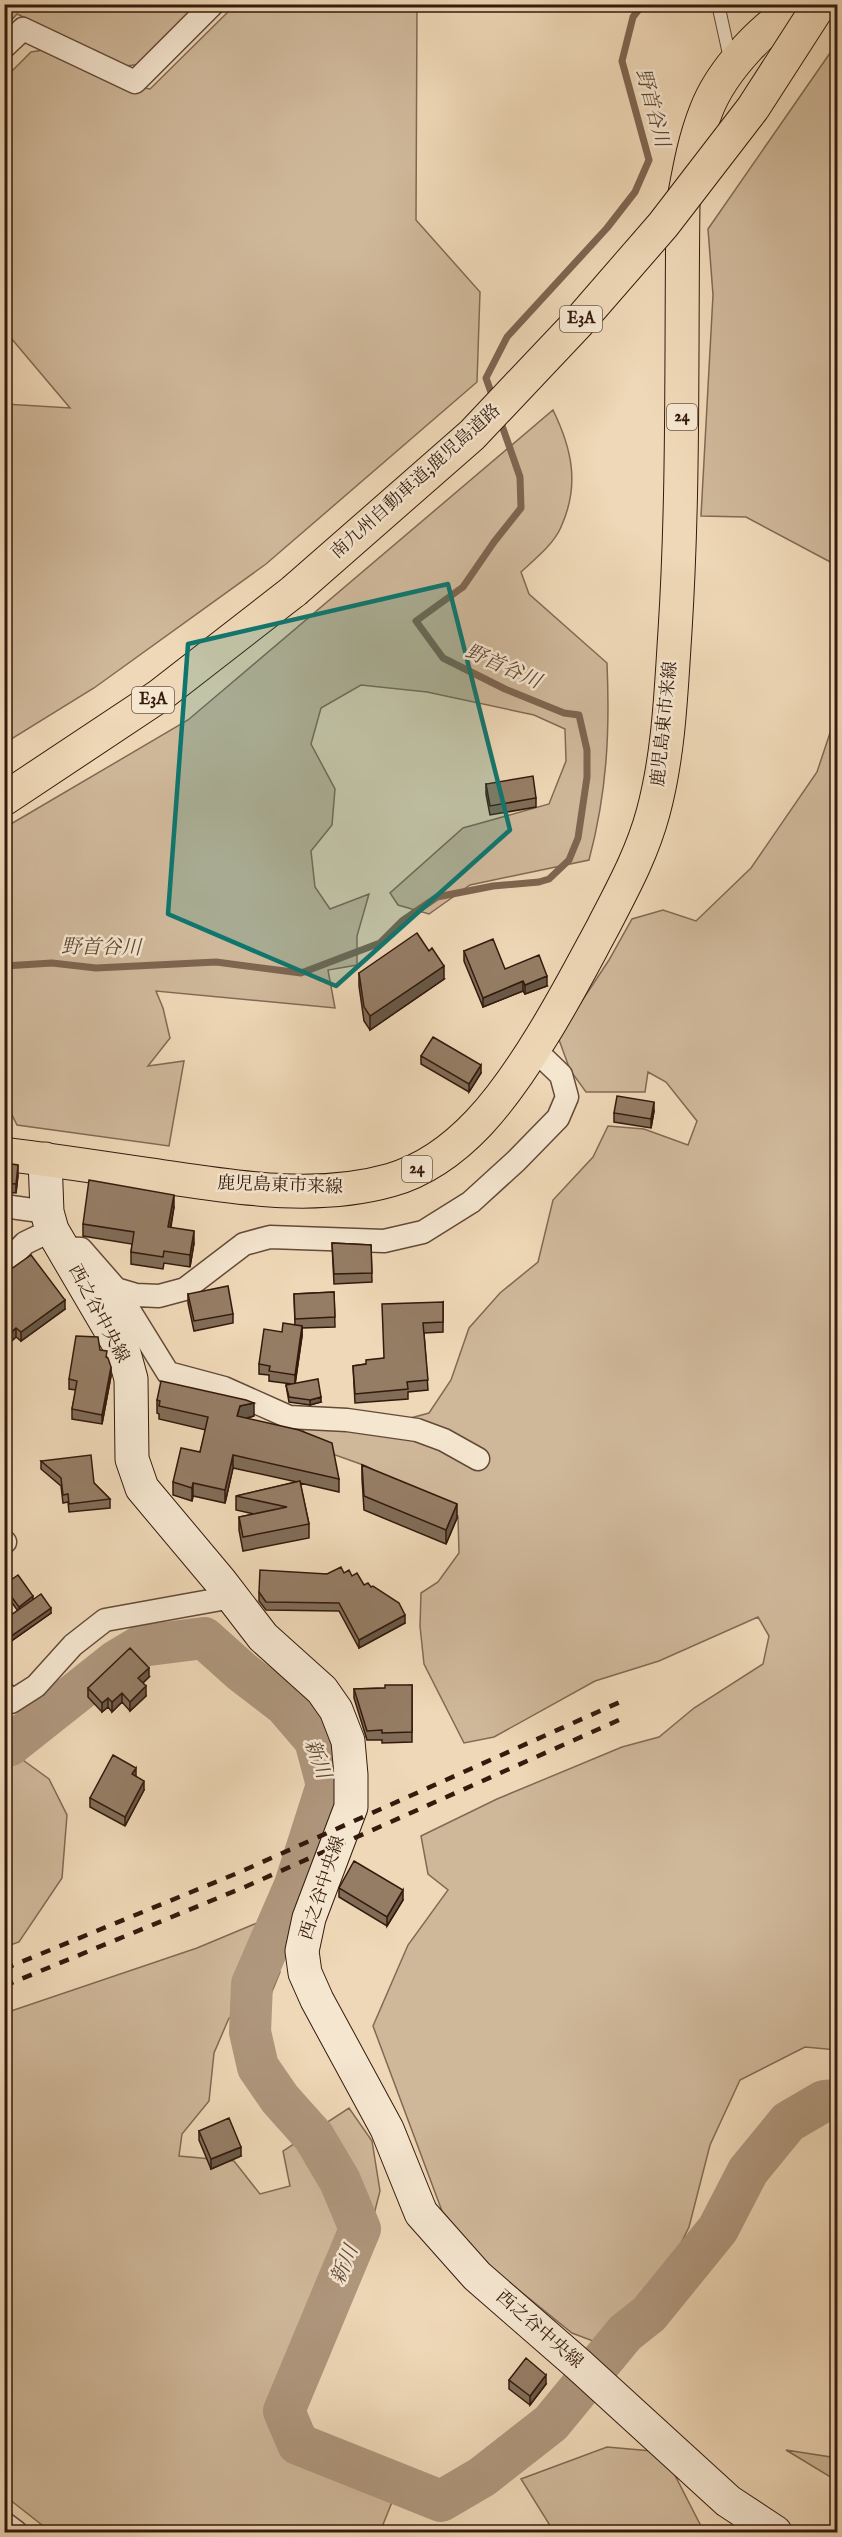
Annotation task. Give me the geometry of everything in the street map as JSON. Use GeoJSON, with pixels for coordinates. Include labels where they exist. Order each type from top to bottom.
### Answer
{"type":"FeatureCollection","features":[{"type":"Feature","properties":{"kind":"main road","name":"鹿児島東市来線"},"geometry":{"type":"LineString","coordinates":[[4,1154],[237,1187],[298,1191],[351,1189],[395,1179],[436,1161],[472,1129],[495,1103],[534,1049],[565,998],[633,869],[652,816],[664,767],[670,708],[681,523],[683,204],[692,155],[707,108],[731,67],[760,36],[789,11],[804,4]]}},
{"type":"Feature","properties":{"kind":"main road","name":"南九州自動車道;鹿児島道路"},"geometry":{"type":"LineString","coordinates":[[4,799],[159,696],[294,591],[472,435],[577,324],[663,225],[739,126],[820,4]]}},
{"type":"Feature","properties":{"kind":"street"},"geometry":{"type":"LineString","coordinates":[[4,48],[23,29],[135,82],[213,4]]}},
{"type":"Feature","properties":{"kind":"street"},"geometry":{"type":"LineString","coordinates":[[116,1289],[136,1295],[159,1296],[185,1289],[244,1244],[270,1236],[384,1242],[423,1232],[471,1202],[558,1118],[567,1097],[561,1075],[534,1049]]}},
{"type":"Feature","properties":{"kind":"street","name":"西之谷中央線"},"geometry":{"type":"LineString","coordinates":[[45,1159],[54,1230],[124,1353],[131,1379],[132,1459],[142,1488],[263,1637],[322,1690],[336,1710],[348,1741],[352,1784],[351,1807],[309,1918],[302,1951],[305,1973],[317,2000],[387,2129],[421,2213],[477,2276],[579,2364],[728,2501],[775,2532]]}},
{"type":"Feature","properties":{"kind":"street"},"geometry":{"type":"LineString","coordinates":[[4,1206],[54,1230],[81,1249],[116,1289],[168,1372],[224,1388],[289,1417],[347,1420],[417,1430],[478,1459]]}},
{"type":"Feature","properties":{"kind":"street"},"geometry":{"type":"LineString","coordinates":[[4,1265],[25,1244],[54,1230]]}},
{"type":"Feature","properties":{"kind":"street"},"geometry":{"type":"LineString","coordinates":[[4,1693],[11,1702],[36,1686],[73,1645],[105,1620],[232,1597]]}},
{"type":"Feature","properties":{"kind":"street"},"geometry":{"type":"LineString","coordinates":[[4,2523],[16,2532]]}},
{"type":"Feature","properties":{"kind":"lane"},"geometry":{"type":"LineString","coordinates":[[719,10],[731,67]]}},
{"type":"Feature","properties":{"kind":"highlighted area"},"geometry":{"type":"Polygon","coordinates":[[[448,584],[510,830],[336,986],[168,914],[188,644],[448,584]]]}},
{"type":"Feature","properties":{"kind":"shaded area"},"geometry":{"type":"Polygon","coordinates":[[[5,5],[199,5],[142,64],[126,66],[17,14],[5,27],[5,5]]]}},
{"type":"Feature","properties":{"kind":"shaded area"},"geometry":{"type":"Polygon","coordinates":[[[235,5],[417,5],[416,220],[480,292],[477,382],[266,564],[94,688],[5,743],[5,404],[70,408],[5,331],[5,78],[31,52],[55,48],[122,84],[150,89],[235,5]]]}},
{"type":"Feature","properties":{"kind":"shaded area"},"geometry":{"type":"Polygon","coordinates":[[[837,43],[837,583],[836,565],[746,517],[701,516],[713,295],[708,229],[837,43]]]}},
{"type":"Feature","properties":{"kind":"shaded area"},"geometry":{"type":"Polygon","coordinates":[[[553,410],[565,439],[571,467],[572,482],[567,512],[554,540],[521,572],[529,594],[607,663],[606,762],[600,810],[589,860],[470,885],[429,914],[398,905],[390,893],[463,828],[549,804],[566,761],[565,729],[534,715],[427,692],[361,685],[321,708],[311,744],[335,789],[332,825],[311,851],[315,887],[330,909],[369,894],[357,936],[357,965],[328,970],[335,1008],[156,991],[163,1008],[170,1038],[148,1066],[184,1061],[169,1146],[17,1125],[5,1101],[4,828],[188,720],[553,410]]]}},
{"type":"Feature","properties":{"kind":"shaded area"},"geometry":{"type":"Polygon","coordinates":[[[837,712],[837,2050],[805,2047],[740,2080],[710,2145],[689,2227],[662,2281],[624,2323],[598,2343],[572,2333],[484,2262],[442,2211],[373,2026],[408,1945],[448,1890],[428,1874],[421,1836],[497,1799],[622,1747],[659,1737],[694,1708],[763,1664],[769,1636],[758,1617],[659,1661],[595,1681],[494,1737],[464,1743],[424,1664],[420,1626],[421,1593],[438,1582],[459,1553],[458,1516],[366,1466],[310,1446],[300,1423],[377,1427],[429,1413],[451,1380],[469,1328],[500,1293],[538,1262],[553,1200],[593,1157],[608,1126],[644,1129],[688,1145],[697,1121],[666,1082],[648,1072],[645,1092],[586,1092],[570,1070],[558,1037],[609,960],[632,919],[663,910],[696,921],[751,868],[817,772],[837,712]]]}},
{"type":"Feature","properties":{"kind":"shaded area"},"geometry":{"type":"Polygon","coordinates":[[[5,1747],[49,1779],[67,1815],[62,1878],[19,1942],[5,1947],[5,1747]]]}},
{"type":"Feature","properties":{"kind":"shaded area"},"geometry":{"type":"Polygon","coordinates":[[[257,1923],[280,1972],[267,2004],[229,2018],[214,2053],[209,2101],[182,2134],[179,2156],[234,2161],[260,2194],[290,2186],[283,2151],[349,2108],[372,2141],[380,2191],[358,2277],[319,2368],[303,2417],[342,2459],[371,2453],[404,2472],[380,2532],[51,2532],[5,2496],[5,2013],[197,1948],[257,1923]]]}},
{"type":"Feature","properties":{"kind":"shaded area"},"geometry":{"type":"Polygon","coordinates":[[[607,2447],[663,2452],[704,2532],[554,2532],[521,2479],[607,2447]]]}},
{"type":"Feature","properties":{"kind":"shaded area"},"geometry":{"type":"Polygon","coordinates":[[[786,2450],[837,2458],[837,2481],[786,2450]]]}},
{"type":"Feature","properties":{"kind":"building"},"geometry":{"type":"Polygon","coordinates":[[[533,776],[536,798],[490,806],[486,784],[533,776]]]}},
{"type":"Feature","properties":{"kind":"building"},"geometry":{"type":"Polygon","coordinates":[[[417,933],[429,951],[432,948],[444,966],[370,1016],[364,1007],[359,973],[417,933]]]}},
{"type":"Feature","properties":{"kind":"building"},"geometry":{"type":"Polygon","coordinates":[[[493,939],[505,969],[539,955],[547,976],[525,985],[523,981],[483,998],[464,951],[493,939]]]}},
{"type":"Feature","properties":{"kind":"building"},"geometry":{"type":"Polygon","coordinates":[[[433,1037],[481,1065],[469,1084],[421,1056],[433,1037]]]}},
{"type":"Feature","properties":{"kind":"building"},"geometry":{"type":"Polygon","coordinates":[[[617,1096],[654,1102],[651,1119],[614,1113],[617,1096]]]}},
{"type":"Feature","properties":{"kind":"building"},"geometry":{"type":"Polygon","coordinates":[[[4,1163],[18,1165],[16,1184],[4,1183],[4,1163]]]}},
{"type":"Feature","properties":{"kind":"building"},"geometry":{"type":"Polygon","coordinates":[[[89,1180],[174,1195],[168,1227],[194,1231],[190,1255],[164,1251],[163,1257],[131,1252],[134,1232],[83,1224],[89,1180]]]}},
{"type":"Feature","properties":{"kind":"building"},"geometry":{"type":"Polygon","coordinates":[[[332,1243],[371,1245],[372,1273],[334,1274],[332,1243]]]}},
{"type":"Feature","properties":{"kind":"building"},"geometry":{"type":"Polygon","coordinates":[[[31,1255],[65,1300],[21,1332],[16,1328],[4,1339],[4,1274],[31,1255]]]}},
{"type":"Feature","properties":{"kind":"building"},"geometry":{"type":"Polygon","coordinates":[[[228,1286],[233,1314],[194,1321],[188,1294],[228,1286]]]}},
{"type":"Feature","properties":{"kind":"building"},"geometry":{"type":"Polygon","coordinates":[[[334,1292],[335,1317],[295,1319],[294,1294],[334,1292]]]}},
{"type":"Feature","properties":{"kind":"building"},"geometry":{"type":"Polygon","coordinates":[[[443,1302],[443,1322],[423,1323],[428,1380],[407,1382],[408,1389],[355,1394],[353,1366],[366,1364],[366,1360],[384,1358],[382,1304],[443,1302]]]}},
{"type":"Feature","properties":{"kind":"building"},"geometry":{"type":"Polygon","coordinates":[[[283,1323],[302,1326],[295,1375],[269,1371],[270,1366],[259,1364],[264,1329],[282,1332],[283,1323]]]}},
{"type":"Feature","properties":{"kind":"building"},"geometry":{"type":"Polygon","coordinates":[[[76,1336],[98,1337],[100,1350],[107,1351],[106,1357],[111,1367],[102,1415],[72,1409],[77,1381],[69,1379],[76,1336]]]}},
{"type":"Feature","properties":{"kind":"building"},"geometry":{"type":"Polygon","coordinates":[[[318,1379],[321,1397],[310,1400],[289,1397],[286,1385],[318,1379]]]}},
{"type":"Feature","properties":{"kind":"building"},"geometry":{"type":"Polygon","coordinates":[[[161,1381],[246,1400],[254,1403],[240,1406],[237,1416],[299,1430],[332,1443],[339,1479],[233,1455],[225,1490],[193,1483],[192,1488],[173,1482],[181,1448],[200,1452],[208,1417],[159,1406],[160,1401],[157,1400],[161,1381]]]}},
{"type":"Feature","properties":{"kind":"building"},"geometry":{"type":"Polygon","coordinates":[[[4,1401],[11,1418],[4,1423],[4,1401]]]}},
{"type":"Feature","properties":{"kind":"building"},"geometry":{"type":"Polygon","coordinates":[[[91,1455],[94,1483],[110,1499],[69,1504],[68,1494],[63,1495],[61,1478],[41,1461],[91,1455]]]}},
{"type":"Feature","properties":{"kind":"building"},"geometry":{"type":"Polygon","coordinates":[[[362,1465],[457,1504],[446,1530],[364,1496],[362,1465]]]}},
{"type":"Feature","properties":{"kind":"building"},"geometry":{"type":"Polygon","coordinates":[[[300,1481],[309,1524],[243,1537],[239,1517],[287,1507],[236,1496],[300,1481]]]}},
{"type":"Feature","properties":{"kind":"building"},"geometry":{"type":"Polygon","coordinates":[[[341,1567],[344,1573],[349,1570],[352,1576],[357,1573],[364,1585],[368,1583],[399,1603],[405,1615],[359,1640],[339,1603],[266,1602],[259,1592],[260,1570],[327,1574],[341,1567]]]}},
{"type":"Feature","properties":{"kind":"building"},"geometry":{"type":"Polygon","coordinates":[[[18,1575],[33,1596],[19,1607],[4,1587],[18,1575]]]}},
{"type":"Feature","properties":{"kind":"building"},"geometry":{"type":"Polygon","coordinates":[[[41,1594],[51,1608],[7,1639],[4,1636],[4,1620],[41,1594]]]}},
{"type":"Feature","properties":{"kind":"building"},"geometry":{"type":"Polygon","coordinates":[[[130,1648],[149,1668],[138,1678],[146,1686],[130,1702],[122,1693],[112,1702],[108,1698],[102,1703],[88,1688],[130,1648]]]}},
{"type":"Feature","properties":{"kind":"building"},"geometry":{"type":"Polygon","coordinates":[[[385,1685],[412,1685],[412,1732],[367,1731],[354,1689],[385,1688],[385,1685]]]}},
{"type":"Feature","properties":{"kind":"building"},"geometry":{"type":"Polygon","coordinates":[[[113,1755],[136,1768],[132,1774],[144,1781],[125,1817],[90,1798],[113,1755]]]}},
{"type":"Feature","properties":{"kind":"building"},"geometry":{"type":"Polygon","coordinates":[[[354,1861],[403,1890],[387,1917],[339,1888],[354,1861]]]}},
{"type":"Feature","properties":{"kind":"building"},"geometry":{"type":"Polygon","coordinates":[[[229,2118],[241,2147],[211,2159],[199,2131],[229,2118]]]}},
{"type":"Feature","properties":{"kind":"building"},"geometry":{"type":"Polygon","coordinates":[[[526,2358],[546,2375],[530,2396],[509,2380],[526,2358]]]}},
{"type":"Feature","properties":{"kind":"waterway","name":"野首谷川"},"geometry":{"type":"LineString","coordinates":[[493,398],[486,378],[507,337],[607,228],[635,192],[649,160],[622,61],[633,17],[643,4]]}},
{"type":"Feature","properties":{"kind":"waterway","name":"野首谷川"},"geometry":{"type":"LineString","coordinates":[[4,966],[52,963],[96,968],[216,962],[301,973],[380,943],[402,921],[437,897],[493,886],[539,882],[549,879],[569,860],[578,838],[587,777],[587,750],[579,715],[564,713],[505,689],[443,658],[416,621],[463,587],[521,508],[520,477],[500,420]]}},
{"type":"Feature","properties":{"kind":"waterway","name":"新川"},"geometry":{"type":"LineString","coordinates":[[4,1747],[10,1745],[116,1661],[141,1646],[204,1638],[242,1672],[285,1705],[315,1740],[327,1785],[295,1885],[252,1984],[250,2032],[258,2067],[280,2099],[314,2137],[340,2181],[360,2229],[284,2411],[298,2444],[441,2501],[482,2477],[551,2423],[625,2333],[649,2314],[718,2229],[748,2171],[788,2122],[824,2101],[838,2100]]}},
{"type":"Feature","properties":{"kind":"railway"},"geometry":{"type":"LineString","coordinates":[[4,1969],[240,1872],[620,1702]]}},
{"type":"Feature","properties":{"kind":"railway"},"geometry":{"type":"LineString","coordinates":[[4,1986],[247,1886],[628,1716]]}}]}
